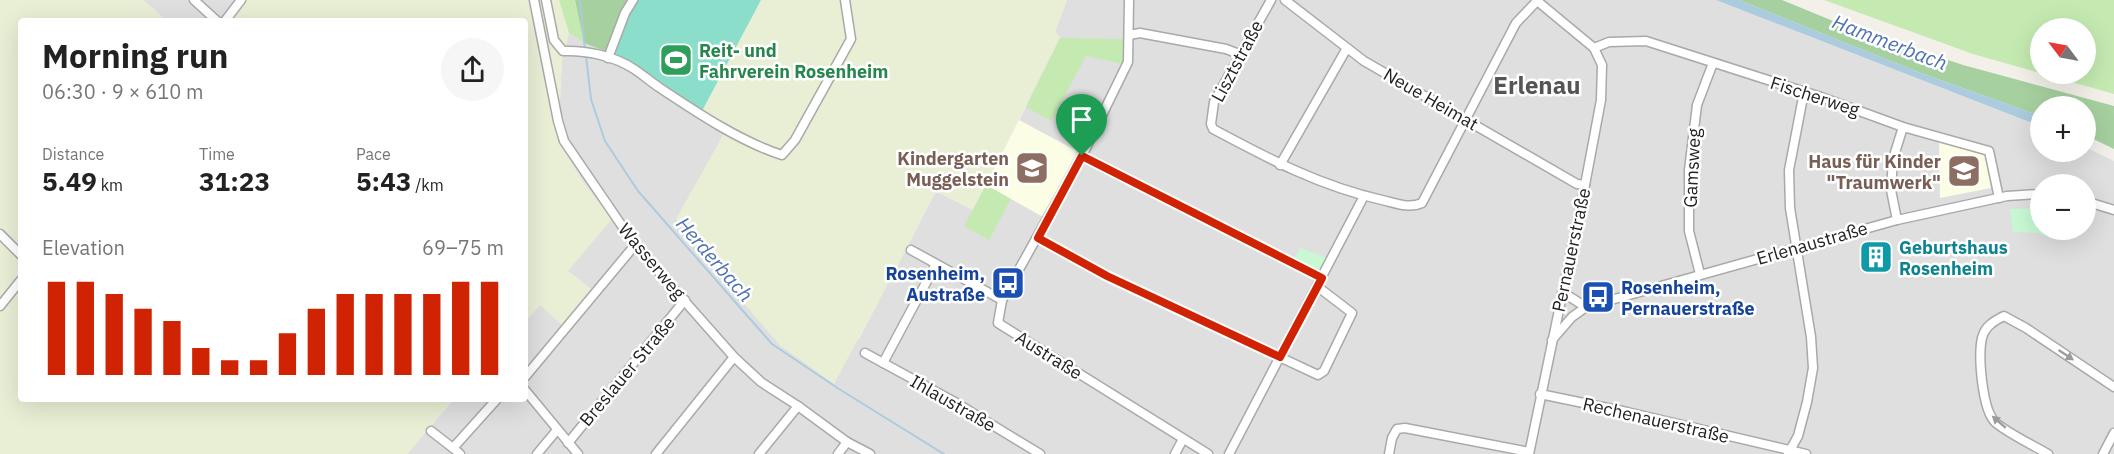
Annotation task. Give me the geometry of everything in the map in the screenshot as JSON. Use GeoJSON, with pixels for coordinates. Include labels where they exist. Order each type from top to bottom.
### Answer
{"type":"FeatureCollection","features":[{"type":"Feature","properties":{"kind":"street"},"geometry":{"type":"LineString","coordinates":[[194,0],[214,18]]}},
{"type":"Feature","properties":{"kind":"street"},"geometry":{"type":"LineString","coordinates":[[227,18],[241,0]]}},
{"type":"Feature","properties":{"kind":"street","name":"Wasserweg"},"geometry":{"type":"LineString","coordinates":[[534,0],[564,141],[635,245],[734,357],[761,382],[847,442],[870,454]]}},
{"type":"Feature","properties":{"kind":"street"},"geometry":{"type":"LineString","coordinates":[[546,0],[554,40],[563,51],[581,50],[632,68],[658,87],[730,131],[761,148],[782,155],[795,140],[851,39],[845,0]]}},
{"type":"Feature","properties":{"kind":"street"},"geometry":{"type":"LineString","coordinates":[[608,58],[633,0]]}},
{"type":"Feature","properties":{"kind":"street"},"geometry":{"type":"LineString","coordinates":[[911,250],[1002,300],[1082,156],[1128,62],[1129,0]]}},
{"type":"Feature","properties":{"kind":"street","name":"Lisztstraße"},"geometry":{"type":"LineString","coordinates":[[1271,0],[1214,102],[1211,124],[1214,129],[1280,165]]}},
{"type":"Feature","properties":{"kind":"street","name":"Neue Heimat"},"geometry":{"type":"LineString","coordinates":[[1285,0],[1364,61],[1577,184],[1585,185]]}},
{"type":"Feature","properties":{"kind":"street"},"geometry":{"type":"LineString","coordinates":[[1347,48],[1280,165],[1311,179],[1364,196],[1410,207],[1422,203],[1516,23],[1536,0],[1594,48]]}},
{"type":"Feature","properties":{"kind":"street"},"geometry":{"type":"LineString","coordinates":[[1130,35],[1140,33],[1226,49],[1239,54]]}},
{"type":"Feature","properties":{"kind":"street","name":"Fischerweg"},"geometry":{"type":"LineString","coordinates":[[1594,48],[1609,42],[1646,41],[1904,127],[1989,151],[1998,198]]}},
{"type":"Feature","properties":{"kind":"street","name":"Pernauerstraße"},"geometry":{"type":"LineString","coordinates":[[1529,453],[1601,100],[1602,64],[1594,48]]}},
{"type":"Feature","properties":{"kind":"street","name":"Gamsweg"},"geometry":{"type":"LineString","coordinates":[[1700,274],[1689,231],[1689,170],[1697,105],[1713,63]]}},
{"type":"Feature","properties":{"kind":"street"},"geometry":{"type":"LineString","coordinates":[[1789,452],[1798,436],[1813,368],[1811,337],[1790,208],[1789,170],[1804,92]]}},
{"type":"Feature","properties":{"kind":"street"},"geometry":{"type":"LineString","coordinates":[[1897,220],[1891,190],[1892,169],[1904,127]]}},
{"type":"Feature","properties":{"kind":"street"},"geometry":{"type":"LineString","coordinates":[[1082,156],[1322,278]]}},
{"type":"Feature","properties":{"kind":"street","name":"Erlenaustraße"},"geometry":{"type":"LineString","coordinates":[[1552,340],[1572,317],[1586,307],[1897,220],[1998,198],[2030,195]]}},
{"type":"Feature","properties":{"kind":"street"},"geometry":{"type":"LineString","coordinates":[[1229,454],[1364,196]]}},
{"type":"Feature","properties":{"kind":"street"},"geometry":{"type":"LineString","coordinates":[[2096,204],[2114,210]]}},
{"type":"Feature","properties":{"kind":"street"},"geometry":{"type":"LineString","coordinates":[[0,234],[18,252]]}},
{"type":"Feature","properties":{"kind":"street"},"geometry":{"type":"LineString","coordinates":[[1038,238],[1107,276],[1318,375],[1323,371],[1352,313],[1317,287]]}},
{"type":"Feature","properties":{"kind":"street"},"geometry":{"type":"LineString","coordinates":[[528,373],[635,245]]}},
{"type":"Feature","properties":{"kind":"street"},"geometry":{"type":"LineString","coordinates":[[883,363],[936,264]]}},
{"type":"Feature","properties":{"kind":"street"},"geometry":{"type":"LineString","coordinates":[[0,306],[18,284]]}},
{"type":"Feature","properties":{"kind":"street"},"geometry":{"type":"LineString","coordinates":[[1562,292],[1586,307]]}},
{"type":"Feature","properties":{"kind":"street","name":"Breslauer Straße"},"geometry":{"type":"LineString","coordinates":[[568,442],[686,300]]}},
{"type":"Feature","properties":{"kind":"street","name":"Austraße"},"geometry":{"type":"LineString","coordinates":[[1002,300],[998,323],[1208,454]]}},
{"type":"Feature","properties":{"kind":"street"},"geometry":{"type":"LineString","coordinates":[[2048,454],[1995,422],[1988,410],[1982,381],[1982,338],[1990,323],[2004,316],[2026,328],[2114,387]]}},
{"type":"Feature","properties":{"kind":"street","name":"Ihlaustraße"},"geometry":{"type":"LineString","coordinates":[[865,353],[953,401],[1040,454]]}},
{"type":"Feature","properties":{"kind":"street"},"geometry":{"type":"LineString","coordinates":[[656,454],[734,357]]}},
{"type":"Feature","properties":{"kind":"street"},"geometry":{"type":"LineString","coordinates":[[528,394],[578,454]]}},
{"type":"Feature","properties":{"kind":"street","name":"Rechenauerstraße"},"geometry":{"type":"LineString","coordinates":[[1540,394],[1806,454]]}},
{"type":"Feature","properties":{"kind":"street"},"geometry":{"type":"LineString","coordinates":[[431,431],[456,451],[495,402]]}},
{"type":"Feature","properties":{"kind":"street"},"geometry":{"type":"LineString","coordinates":[[759,454],[798,406]]}},
{"type":"Feature","properties":{"kind":"street"},"geometry":{"type":"LineString","coordinates":[[1389,454],[1392,438],[1397,429],[1405,428],[1529,453]]}},
{"type":"Feature","properties":{"kind":"street"},"geometry":{"type":"LineString","coordinates":[[537,454],[557,430]]}},
{"type":"Feature","properties":{"kind":"street"},"geometry":{"type":"LineString","coordinates":[[2103,454],[2114,433]]}},
{"type":"Feature","properties":{"kind":"street"},"geometry":{"type":"LineString","coordinates":[[1175,454],[1183,439]]}},
{"type":"Feature","properties":{"kind":"street"},"geometry":{"type":"LineString","coordinates":[[838,454],[847,442]]}},
{"type":"Feature","properties":{"kind":"shaded area"},"geometry":{"type":"Polygon","coordinates":[[[0,0],[143,0],[164,18],[18,18],[18,402],[451,402],[407,454],[0,454],[0,0]]]}},
{"type":"Feature","properties":{"kind":"shaded area"},"geometry":{"type":"Polygon","coordinates":[[[143,0],[247,0],[232,18],[164,18],[143,0]]]}},
{"type":"Feature","properties":{"kind":"shaded area"},"geometry":{"type":"Polygon","coordinates":[[[247,0],[559,0],[569,33],[562,60],[558,140],[581,179],[612,219],[568,271],[592,291],[563,326],[540,305],[528,319],[528,18],[232,18],[247,0]]]}},
{"type":"Feature","properties":{"kind":"shaded area"},"geometry":{"type":"Polygon","coordinates":[[[761,0],[1067,0],[1055,31],[1060,38],[973,210],[935,191],[834,384],[781,346],[676,219],[725,132],[702,111],[761,0]]]}},
{"type":"Feature","properties":{"kind":"shaded area"},"geometry":{"type":"Polygon","coordinates":[[[1067,0],[1716,0],[2030,122],[2030,162],[2096,162],[2096,152],[2114,161],[2114,454],[407,454],[451,402],[528,402],[528,319],[540,305],[592,290],[568,271],[581,179],[558,140],[562,60],[569,33],[584,43],[610,53],[636,67],[702,111],[725,132],[677,219],[720,275],[781,346],[859,339],[936,191],[973,210],[1026,107],[1067,0]]]}},
{"type":"Feature","properties":{"kind":"shaded area","name":"Kindergarten Muggelstein"},"geometry":{"type":"Polygon","coordinates":[[[1019,120],[1077,151],[1043,217],[986,185],[1019,120]]]}},
{"type":"Feature","properties":{"kind":"shaded area","name":"Haus für Kinder \"Traumwerk\""},"geometry":{"type":"Polygon","coordinates":[[[1939,140],[1985,154],[1991,188],[1940,198],[1939,140]]]}},
{"type":"Feature","properties":{"kind":"green space"},"geometry":{"type":"Polygon","coordinates":[[[559,0],[575,0],[584,43],[569,33],[559,0]]]}},
{"type":"Feature","properties":{"kind":"green space"},"geometry":{"type":"Polygon","coordinates":[[[575,0],[627,0],[610,53],[584,43],[575,0]]]}},
{"type":"Feature","properties":{"kind":"green space","name":"Reit- und Fahrverein Rosenheim"},"geometry":{"type":"Polygon","coordinates":[[[627,0],[761,0],[702,111],[636,67],[610,53],[627,0]]]}},
{"type":"Feature","properties":{"kind":"green space"},"geometry":{"type":"Polygon","coordinates":[[[1739,0],[1782,0],[1838,23],[1963,65],[2077,96],[2030,96],[2030,112],[1918,72],[1739,0]]]}},
{"type":"Feature","properties":{"kind":"green space"},"geometry":{"type":"Polygon","coordinates":[[[1824,0],[2114,0],[2114,94],[2079,84],[2096,84],[2096,18],[2030,18],[2030,70],[1973,54],[1824,0]]]}},
{"type":"Feature","properties":{"kind":"green space"},"geometry":{"type":"Polygon","coordinates":[[[1060,38],[1126,39],[1123,64],[1086,56],[1051,121],[1026,107],[1060,38]]]}},
{"type":"Feature","properties":{"kind":"green space"},"geometry":{"type":"Polygon","coordinates":[[[2096,101],[2114,106],[2114,149],[2096,140],[2096,101]]]}},
{"type":"Feature","properties":{"kind":"green space"},"geometry":{"type":"Polygon","coordinates":[[[986,185],[1011,199],[989,240],[964,226],[986,185]]]}},
{"type":"Feature","properties":{"kind":"green space"},"geometry":{"type":"Polygon","coordinates":[[[2030,208],[2030,233],[2013,232],[2010,209],[2030,208]]]}},
{"type":"Feature","properties":{"kind":"green space"},"geometry":{"type":"Polygon","coordinates":[[[1300,248],[1329,259],[1320,273],[1294,259],[1300,248]]]}},
{"type":"Feature","properties":{"kind":"water"},"geometry":{"type":"Polygon","coordinates":[[[1716,0],[1739,0],[1918,72],[2030,112],[2030,122],[1716,0]]]}},
{"type":"Feature","properties":{"kind":"waterway","name":"Herderbach"},"geometry":{"type":"LineString","coordinates":[[580,0],[585,50]]}},
{"type":"Feature","properties":{"kind":"waterway","name":"Herderbach"},"geometry":{"type":"LineString","coordinates":[[586,56],[591,99],[605,141],[638,191],[772,344],[839,389],[944,454]]}},
{"type":"Feature","properties":{"kind":"place","name":"Reit- und Fahrverein Rosenheim"},"geometry":{"type":"Point","coordinates":[676,60]}},
{"type":"Feature","properties":{"kind":"place","name":"Kindergarten Muggelstein"},"geometry":{"type":"Point","coordinates":[1032,168]}},
{"type":"Feature","properties":{"kind":"place","name":"Haus für Kinder \"Traumwerk\""},"geometry":{"type":"Point","coordinates":[1964,171]}},
{"type":"Feature","properties":{"kind":"place","name":"Geburtshaus Rosenheim"},"geometry":{"type":"Point","coordinates":[1876,257]}},
{"type":"Feature","properties":{"kind":"place","name":"Rosenheim, Austraße"},"geometry":{"type":"Point","coordinates":[1008,283]}},
{"type":"Feature","properties":{"kind":"place","name":"Rosenheim, Pernauerstraße"},"geometry":{"type":"Point","coordinates":[1598,297]}},
{"type":"Feature","properties":{"kind":"district","name":"Erlenau"},"geometry":{"type":"Point","coordinates":[1537,85]}},
{"type":"Feature","properties":{"kind":"route"},"geometry":{"type":"LineString","coordinates":[[1082,156],[1322,278],[1280,357],[1107,276],[1038,238],[1082,156]]}},
{"type":"Feature","properties":{"kind":"water label","name":"Hammerbach"},"geometry":{"type":"Point","coordinates":[1890,42]}}]}
